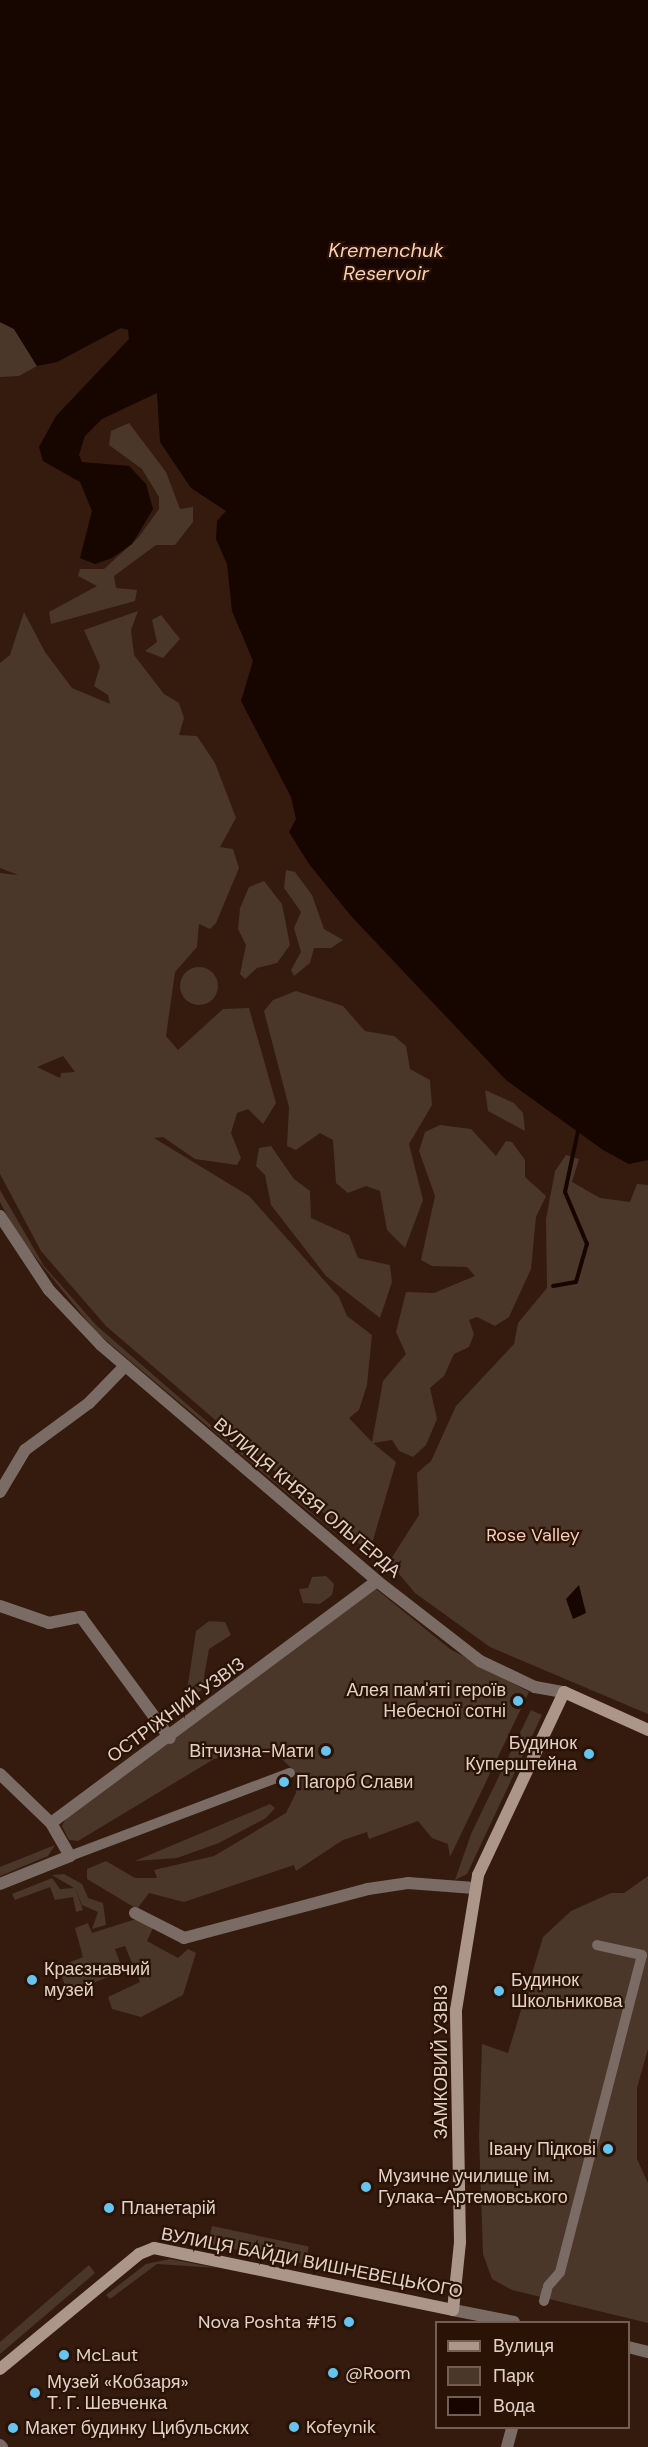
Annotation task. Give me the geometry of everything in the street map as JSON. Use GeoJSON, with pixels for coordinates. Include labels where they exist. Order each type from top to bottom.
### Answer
{"type":"FeatureCollection","features":[{"type":"Feature","properties":{"kind":"main road","name":"ВУЛИЦЯ КНЯЗЯ ОЛЬГЕРДА"},"geometry":{"type":"LineString","coordinates":[[564,1692],[648,1731]]}},
{"type":"Feature","properties":{"kind":"main road","name":"ЗАМКОВИЙ УЗВІЗ"},"geometry":{"type":"LineString","coordinates":[[453,2310],[460,2242],[456,2010],[474,1888],[492,1837],[564,1692]]}},
{"type":"Feature","properties":{"kind":"main road","name":"ВУЛИЦЯ БАЙДИ ВИШНЕВЕЦЬКОГО"},"geometry":{"type":"LineString","coordinates":[[0,2369],[139,2254],[154,2248],[453,2310]]}},
{"type":"Feature","properties":{"kind":"street","name":"ВУЛИЦЯ КНЯЗЯ ОЛЬГЕРДА"},"geometry":{"type":"LineString","coordinates":[[0,1215],[49,1290],[125,1366],[377,1581],[480,1661],[535,1687],[564,1692]]}},
{"type":"Feature","properties":{"kind":"street"},"geometry":{"type":"LineString","coordinates":[[0,1492],[25,1450],[96,1397],[125,1366]]}},
{"type":"Feature","properties":{"kind":"street","name":"ОСТРІЖНИЙ УЗВІЗ"},"geometry":{"type":"LineString","coordinates":[[51,1823],[170,1738],[377,1581]]}},
{"type":"Feature","properties":{"kind":"street"},"geometry":{"type":"LineString","coordinates":[[0,1606],[49,1623],[81,1617],[170,1738]]}},
{"type":"Feature","properties":{"kind":"street"},"geometry":{"type":"LineString","coordinates":[[0,1884],[290,1773]]}},
{"type":"Feature","properties":{"kind":"street"},"geometry":{"type":"LineString","coordinates":[[0,1774],[51,1823],[70,1856]]}},
{"type":"Feature","properties":{"kind":"street"},"geometry":{"type":"LineString","coordinates":[[135,1913],[184,1938],[368,1889],[408,1883],[474,1888]]}},
{"type":"Feature","properties":{"kind":"street"},"geometry":{"type":"LineString","coordinates":[[547,2292],[560,2272],[642,1955],[597,1945]]}},
{"type":"Feature","properties":{"kind":"street","name":"ВУЛИЦЯ БАЙДИ ВИШНЕВЕЦЬКОГО"},"geometry":{"type":"LineString","coordinates":[[453,2310],[509,2321]]}},
{"type":"Feature","properties":{"kind":"street"},"geometry":{"type":"LineString","coordinates":[[630,2348],[648,2352]]}},
{"type":"Feature","properties":{"kind":"street"},"geometry":{"type":"LineString","coordinates":[[507,2447],[512,2429]]}},
{"type":"Feature","properties":{"kind":"green space"},"geometry":{"type":"Polygon","coordinates":[[[0,322],[14,329],[37,366],[19,376],[0,377],[0,322]]]}},
{"type":"Feature","properties":{"kind":"green space"},"geometry":{"type":"Polygon","coordinates":[[[129,423],[166,472],[180,509],[193,507],[193,522],[175,545],[156,545],[114,576],[116,588],[137,590],[135,601],[51,624],[49,612],[97,586],[78,576],[80,569],[104,569],[138,538],[159,509],[159,497],[142,469],[109,445],[111,431],[129,423]]]}},
{"type":"Feature","properties":{"kind":"green space"},"geometry":{"type":"Polygon","coordinates":[[[138,611],[131,630],[134,655],[164,694],[179,703],[184,718],[179,735],[197,736],[215,763],[236,818],[220,847],[233,849],[239,868],[216,923],[210,929],[199,924],[197,947],[175,972],[166,1036],[178,1050],[223,1009],[249,1008],[276,1103],[263,1124],[248,1109],[237,1113],[231,1133],[241,1158],[237,1165],[195,1159],[163,1137],[154,1138],[249,1196],[339,1297],[347,1316],[372,1335],[367,1385],[359,1410],[349,1418],[372,1442],[383,1381],[406,1354],[396,1332],[406,1292],[434,1293],[475,1276],[467,1267],[432,1266],[421,1260],[435,1196],[419,1151],[425,1132],[440,1125],[471,1129],[496,1156],[506,1141],[512,1142],[525,1160],[525,1177],[546,1196],[536,1217],[531,1269],[509,1317],[495,1326],[477,1317],[469,1320],[474,1334],[469,1347],[454,1354],[444,1376],[430,1388],[437,1419],[426,1445],[413,1457],[399,1451],[392,1440],[373,1443],[396,1462],[371,1547],[362,1546],[106,1326],[41,1251],[0,1174],[0,873],[18,875],[0,868],[0,663],[10,655],[24,612],[45,652],[72,688],[110,704],[108,695],[94,686],[100,666],[84,630],[138,611]],[[63,1056],[37,1067],[60,1078],[61,1073],[75,1072],[63,1056]]]}},
{"type":"Feature","properties":{"kind":"green space"},"geometry":{"type":"Polygon","coordinates":[[[161,615],[180,639],[163,658],[145,651],[157,642],[152,620],[161,615]]]}},
{"type":"Feature","properties":{"kind":"green space"},"geometry":{"type":"Polygon","coordinates":[[[286,870],[295,872],[312,895],[324,929],[343,940],[331,948],[314,948],[310,963],[294,976],[291,970],[301,952],[294,928],[301,912],[284,888],[286,870]]]}},
{"type":"Feature","properties":{"kind":"green space"},"geometry":{"type":"Polygon","coordinates":[[[264,881],[282,904],[290,945],[277,963],[257,968],[245,979],[240,974],[246,945],[238,929],[240,908],[249,887],[264,881]]]}},
{"type":"Feature","properties":{"kind":"green space"},"geometry":{"type":"Polygon","coordinates":[[[199,967],[213,972],[218,986],[213,1000],[199,1005],[185,1000],[180,986],[185,972],[199,967]]]}},
{"type":"Feature","properties":{"kind":"green space"},"geometry":{"type":"Polygon","coordinates":[[[296,991],[343,1006],[365,1031],[394,1036],[406,1046],[410,1069],[430,1080],[432,1105],[409,1144],[423,1200],[405,1248],[387,1230],[380,1191],[366,1186],[348,1193],[336,1183],[333,1140],[320,1133],[296,1150],[287,1146],[289,1107],[264,1011],[273,1000],[296,991]]]}},
{"type":"Feature","properties":{"kind":"green space"},"geometry":{"type":"Polygon","coordinates":[[[485,1090],[514,1103],[523,1113],[525,1131],[488,1111],[485,1090]]]}},
{"type":"Feature","properties":{"kind":"green space"},"geometry":{"type":"Polygon","coordinates":[[[271,1146],[294,1179],[310,1191],[311,1218],[349,1235],[358,1258],[390,1265],[392,1282],[380,1318],[326,1276],[271,1205],[265,1175],[256,1166],[259,1148],[271,1146]]]}},
{"type":"Feature","properties":{"kind":"green space","name":"Rose Valley"},"geometry":{"type":"Polygon","coordinates":[[[566,1155],[579,1159],[572,1182],[600,1198],[630,1202],[637,1184],[648,1185],[648,1714],[490,1647],[415,1593],[389,1562],[419,1515],[417,1473],[431,1461],[456,1406],[514,1344],[518,1323],[547,1288],[546,1219],[555,1171],[566,1155]]]}},
{"type":"Feature","properties":{"kind":"green space"},"geometry":{"type":"Polygon","coordinates":[[[0,1190],[44,1266],[97,1326],[356,1551],[97,1333],[18,1236],[0,1202],[0,1190]]]}},
{"type":"Feature","properties":{"kind":"green space"},"geometry":{"type":"Polygon","coordinates":[[[326,1576],[334,1584],[332,1595],[320,1604],[303,1603],[299,1589],[308,1588],[312,1577],[326,1576]]]}},
{"type":"Feature","properties":{"kind":"green space"},"geometry":{"type":"Polygon","coordinates":[[[376,1589],[450,1649],[529,1692],[450,1857],[448,1844],[432,1838],[418,1821],[369,1839],[367,1832],[343,1840],[296,1871],[294,1865],[184,1902],[149,1893],[137,1909],[87,1879],[87,1869],[106,1861],[135,1878],[157,1878],[154,1870],[214,1856],[286,1813],[296,1793],[294,1771],[276,1753],[256,1750],[214,1759],[78,1841],[69,1840],[62,1826],[66,1818],[376,1589]]]}},
{"type":"Feature","properties":{"kind":"green space"},"geometry":{"type":"Polygon","coordinates":[[[209,1621],[225,1622],[231,1635],[209,1649],[204,1676],[209,1683],[185,1704],[196,1631],[209,1621]]]}},
{"type":"Feature","properties":{"kind":"green space"},"geometry":{"type":"Polygon","coordinates":[[[531,1710],[542,1715],[467,1874],[455,1880],[471,1834],[531,1710]]]}},
{"type":"Feature","properties":{"kind":"green space"},"geometry":{"type":"Polygon","coordinates":[[[270,1804],[275,1808],[266,1818],[219,1843],[177,1858],[135,1861],[270,1804]]]}},
{"type":"Feature","properties":{"kind":"green space"},"geometry":{"type":"Polygon","coordinates":[[[55,1845],[48,1856],[0,1876],[0,1867],[55,1845]]]}},
{"type":"Feature","properties":{"kind":"green space"},"geometry":{"type":"Polygon","coordinates":[[[64,1874],[82,1884],[88,1898],[103,1903],[106,1925],[92,1929],[98,1912],[82,1905],[75,1888],[83,1910],[76,1912],[73,1897],[55,1900],[50,1887],[15,1900],[12,1894],[52,1878],[60,1889],[74,1888],[52,1875],[64,1874]]]}},
{"type":"Feature","properties":{"kind":"green space"},"geometry":{"type":"Polygon","coordinates":[[[648,1876],[648,2049],[637,2088],[637,2159],[648,2183],[648,2323],[512,2290],[492,2279],[483,2254],[479,2136],[482,2044],[508,2053],[543,1937],[571,1911],[611,1893],[624,1893],[648,1876]]]}},
{"type":"Feature","properties":{"kind":"green space"},"geometry":{"type":"Polygon","coordinates":[[[136,1919],[153,1928],[147,1941],[178,1958],[188,1949],[196,1953],[183,1995],[141,2017],[112,2009],[108,1997],[140,1982],[125,1946],[115,1949],[123,1971],[68,1993],[58,1967],[83,1957],[75,1928],[88,1923],[92,1933],[136,1919]]]}},
{"type":"Feature","properties":{"kind":"green space"},"geometry":{"type":"Polygon","coordinates":[[[212,2226],[309,2247],[305,2264],[208,2244],[212,2226]]]}},
{"type":"Feature","properties":{"kind":"green space"},"geometry":{"type":"Polygon","coordinates":[[[170,2259],[217,2268],[157,2264],[110,2299],[106,2295],[146,2264],[170,2259]]]}},
{"type":"Feature","properties":{"kind":"green space"},"geometry":{"type":"Polygon","coordinates":[[[89,2265],[95,2273],[0,2354],[0,2342],[89,2265]]]}},
{"type":"Feature","properties":{"kind":"water","name":"Kremenchuk Reservoir"},"geometry":{"type":"Polygon","coordinates":[[[0,0],[648,0],[648,1160],[629,1164],[603,1150],[506,1080],[351,916],[309,864],[289,832],[296,819],[291,797],[241,701],[253,661],[232,611],[227,564],[216,539],[217,521],[226,511],[191,488],[160,442],[157,393],[102,419],[85,436],[79,455],[82,462],[129,466],[146,484],[153,509],[132,544],[112,558],[95,564],[80,558],[92,511],[80,482],[43,461],[39,447],[56,416],[129,339],[128,330],[121,328],[57,362],[37,366],[14,329],[0,322],[0,0]]]}},
{"type":"Feature","properties":{"kind":"water"},"geometry":{"type":"Polygon","coordinates":[[[579,1585],[586,1613],[573,1619],[566,1599],[579,1585]]]}},
{"type":"Feature","properties":{"kind":"waterway"},"geometry":{"type":"LineString","coordinates":[[553,1286],[576,1282],[587,1244],[565,1192],[578,1131]]}},
{"type":"Feature","properties":{"kind":"place","name":"Алея пам'яті героїв Небесної сотні"},"geometry":{"type":"Point","coordinates":[518,1701]}},
{"type":"Feature","properties":{"kind":"place","name":"Вітчизна-Мати"},"geometry":{"type":"Point","coordinates":[326,1751]}},
{"type":"Feature","properties":{"kind":"place","name":"Будинок Куперштейна"},"geometry":{"type":"Point","coordinates":[589,1754]}},
{"type":"Feature","properties":{"kind":"place","name":"Пагорб Слави"},"geometry":{"type":"Point","coordinates":[284,1782]}},
{"type":"Feature","properties":{"kind":"place","name":"Краєзнавчий музей"},"geometry":{"type":"Point","coordinates":[32,1980]}},
{"type":"Feature","properties":{"kind":"place","name":"Будинок Школьникова"},"geometry":{"type":"Point","coordinates":[499,1991]}},
{"type":"Feature","properties":{"kind":"place","name":"Івану Підкові"},"geometry":{"type":"Point","coordinates":[608,2149]}},
{"type":"Feature","properties":{"kind":"place","name":"Музичне училище ім. Гулака-Артемовського"},"geometry":{"type":"Point","coordinates":[366,2187]}},
{"type":"Feature","properties":{"kind":"place","name":"Планетарій"},"geometry":{"type":"Point","coordinates":[109,2208]}},
{"type":"Feature","properties":{"kind":"place","name":"Nova Poshta #15"},"geometry":{"type":"Point","coordinates":[349,2322]}},
{"type":"Feature","properties":{"kind":"place","name":"McLaut"},"geometry":{"type":"Point","coordinates":[64,2355]}},
{"type":"Feature","properties":{"kind":"place","name":"@Room"},"geometry":{"type":"Point","coordinates":[333,2373]}},
{"type":"Feature","properties":{"kind":"place","name":"Музей «Кобзаря» Т. Г. Шевченка"},"geometry":{"type":"Point","coordinates":[35,2393]}},
{"type":"Feature","properties":{"kind":"place","name":"Kofeynik"},"geometry":{"type":"Point","coordinates":[294,2427]}},
{"type":"Feature","properties":{"kind":"place","name":"Макет будинку Цибульских"},"geometry":{"type":"Point","coordinates":[13,2428]}}]}
